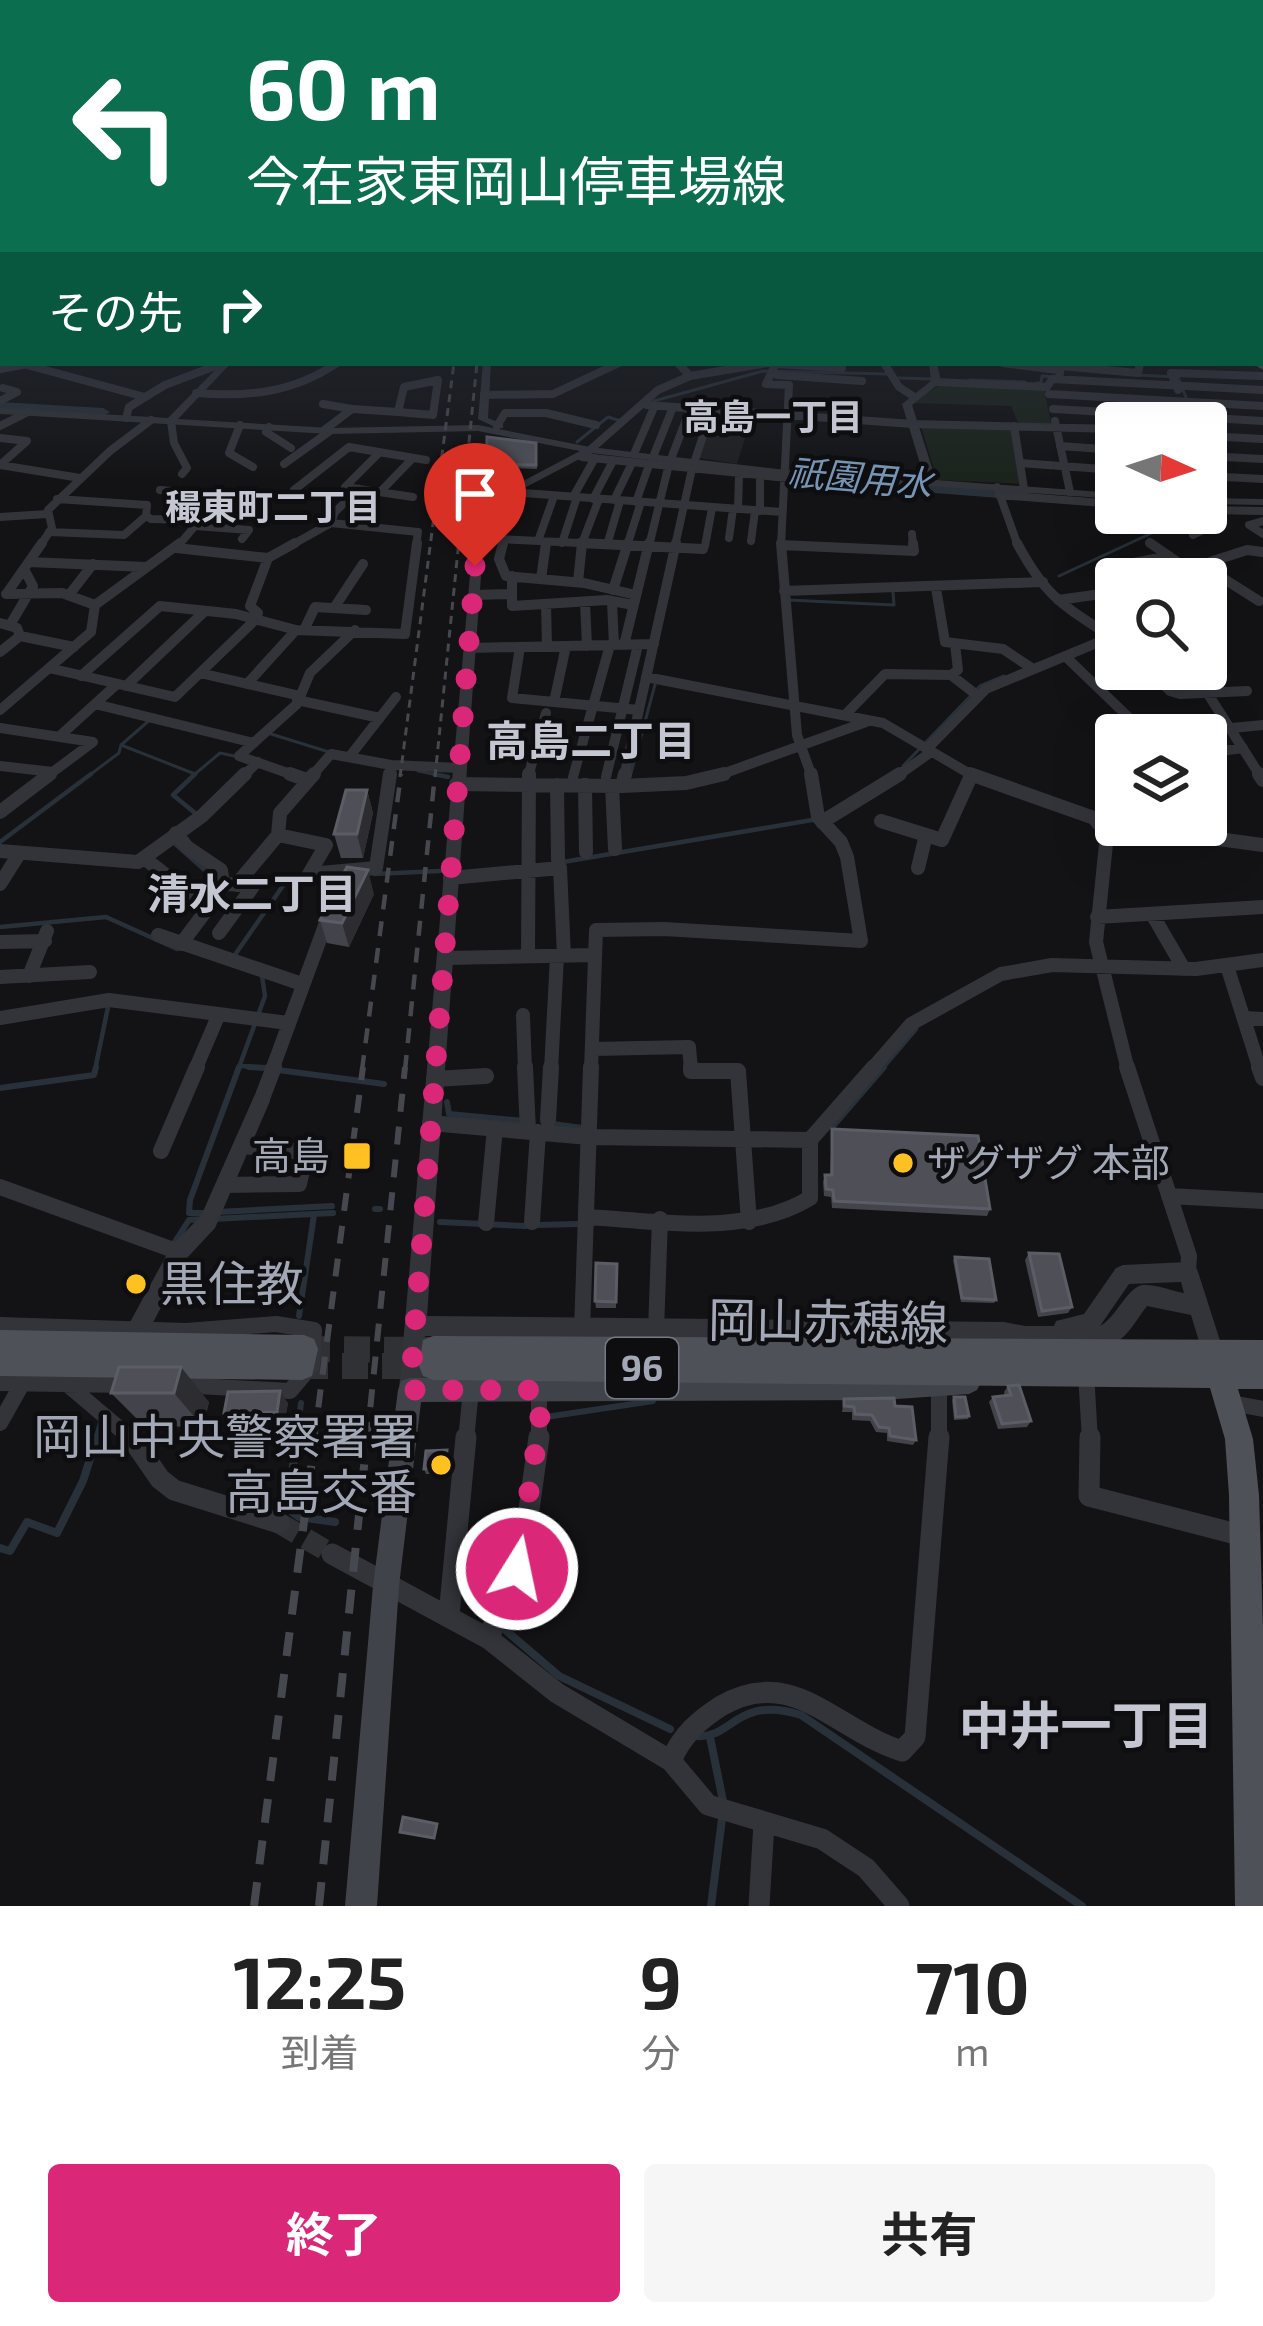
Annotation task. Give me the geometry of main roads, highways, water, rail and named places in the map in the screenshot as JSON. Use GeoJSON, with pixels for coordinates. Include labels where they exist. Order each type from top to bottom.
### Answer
{"type":"FeatureCollection","features":[{"type":"Feature","properties":{"kind":"main road"},"geometry":{"type":"LineString","coordinates":[[0,1344],[303,1358],[0,1362]]}},
{"type":"Feature","properties":{"kind":"main road","name":"岡山赤穂線"},"geometry":{"type":"LineString","coordinates":[[1263,1354],[1232,1385],[1085,1373],[1027,1372],[938,1379],[433,1358],[1232,1385],[1263,1375]]}},
{"type":"Feature","properties":{"kind":"main road"},"geometry":{"type":"LineString","coordinates":[[361,1906],[386,1586],[410,1390],[471,1390],[540,1408],[938,1379]]}},
{"type":"Feature","properties":{"kind":"main road"},"geometry":{"type":"LineString","coordinates":[[1232,1385],[1250,1521],[1255,1684],[1253,1906]]}},
{"type":"Feature","properties":{"kind":"waterway"},"geometry":{"type":"LineString","coordinates":[[654,401],[763,371],[888,374]]}},
{"type":"Feature","properties":{"kind":"waterway"},"geometry":{"type":"LineString","coordinates":[[1136,375],[1178,377],[1188,402]]}},
{"type":"Feature","properties":{"kind":"waterway"},"geometry":{"type":"LineString","coordinates":[[1036,383],[1041,383],[1042,376],[1055,377]]}},
{"type":"Feature","properties":{"kind":"waterway"},"geometry":{"type":"LineString","coordinates":[[899,378],[931,379]]}},
{"type":"Feature","properties":{"kind":"waterway"},"geometry":{"type":"LineString","coordinates":[[970,380],[1025,382]]}},
{"type":"Feature","properties":{"kind":"waterway","name":"祇園用水"},"geometry":{"type":"LineString","coordinates":[[0,406],[103,412]]}},
{"type":"Feature","properties":{"kind":"waterway"},"geometry":{"type":"LineString","coordinates":[[577,442],[608,417],[621,421]]}},
{"type":"Feature","properties":{"kind":"waterway","name":"祇園用水"},"geometry":{"type":"LineString","coordinates":[[837,482],[1024,495]]}},
{"type":"Feature","properties":{"kind":"waterway"},"geometry":{"type":"LineString","coordinates":[[1059,576],[1150,534]]}},
{"type":"Feature","properties":{"kind":"waterway"},"geometry":{"type":"LineString","coordinates":[[788,600],[894,605],[893,592]]}},
{"type":"Feature","properties":{"kind":"waterway"},"geometry":{"type":"LineString","coordinates":[[903,766],[980,686],[1004,676]]}},
{"type":"Feature","properties":{"kind":"waterway"},"geometry":{"type":"LineString","coordinates":[[630,777],[656,681]]}},
{"type":"Feature","properties":{"kind":"waterway"},"geometry":{"type":"LineString","coordinates":[[121,745],[152,718]]}},
{"type":"Feature","properties":{"kind":"waterway"},"geometry":{"type":"LineString","coordinates":[[271,734],[329,752]]}},
{"type":"Feature","properties":{"kind":"waterway"},"geometry":{"type":"LineString","coordinates":[[91,774],[119,753],[121,745]]}},
{"type":"Feature","properties":{"kind":"waterway"},"geometry":{"type":"LineString","coordinates":[[121,745],[195,774]]}},
{"type":"Feature","properties":{"kind":"waterway"},"geometry":{"type":"LineString","coordinates":[[195,774],[220,753],[234,756]]}},
{"type":"Feature","properties":{"kind":"waterway"},"geometry":{"type":"LineString","coordinates":[[418,771],[448,777],[434,774]]}},
{"type":"Feature","properties":{"kind":"waterway"},"geometry":{"type":"LineString","coordinates":[[0,842],[91,774]]}},
{"type":"Feature","properties":{"kind":"waterway"},"geometry":{"type":"LineString","coordinates":[[87,777],[91,774]]}},
{"type":"Feature","properties":{"kind":"waterway"},"geometry":{"type":"LineString","coordinates":[[192,777],[195,774]]}},
{"type":"Feature","properties":{"kind":"waterway"},"geometry":{"type":"LineString","coordinates":[[195,774],[173,795],[195,813]]}},
{"type":"Feature","properties":{"kind":"waterway"},"geometry":{"type":"LineString","coordinates":[[563,862],[818,819]]}},
{"type":"Feature","properties":{"kind":"waterway"},"geometry":{"type":"LineString","coordinates":[[172,841],[208,873],[219,876]]}},
{"type":"Feature","properties":{"kind":"waterway"},"geometry":{"type":"LineString","coordinates":[[374,874],[440,871]]}},
{"type":"Feature","properties":{"kind":"waterway"},"geometry":{"type":"LineString","coordinates":[[254,880],[345,879]]}},
{"type":"Feature","properties":{"kind":"waterway"},"geometry":{"type":"LineString","coordinates":[[232,959],[287,880]]}},
{"type":"Feature","properties":{"kind":"waterway"},"geometry":{"type":"LineString","coordinates":[[0,927],[106,917],[177,949]]}},
{"type":"Feature","properties":{"kind":"waterway"},"geometry":{"type":"LineString","coordinates":[[238,1070],[265,996],[262,976]]}},
{"type":"Feature","properties":{"kind":"waterway"},"geometry":{"type":"LineString","coordinates":[[95,1070],[108,1007]]}},
{"type":"Feature","properties":{"kind":"waterway"},"geometry":{"type":"LineString","coordinates":[[881,1070],[916,1029]]}},
{"type":"Feature","properties":{"kind":"waterway"},"geometry":{"type":"LineString","coordinates":[[242,1066],[266,1068],[249,1067]]}},
{"type":"Feature","properties":{"kind":"waterway"},"geometry":{"type":"LineString","coordinates":[[0,1088],[94,1075],[96,1067]]}},
{"type":"Feature","properties":{"kind":"waterway"},"geometry":{"type":"LineString","coordinates":[[207,1213],[189,1213],[190,1200],[239,1067]]}},
{"type":"Feature","properties":{"kind":"waterway"},"geometry":{"type":"LineString","coordinates":[[834,1125],[884,1067]]}},
{"type":"Feature","properties":{"kind":"waterway"},"geometry":{"type":"LineString","coordinates":[[278,1070],[384,1084]]}},
{"type":"Feature","properties":{"kind":"waterway"},"geometry":{"type":"LineString","coordinates":[[447,1102],[449,1114],[524,1121]]}},
{"type":"Feature","properties":{"kind":"waterway"},"geometry":{"type":"LineString","coordinates":[[553,1124],[582,1128]]}},
{"type":"Feature","properties":{"kind":"waterway"},"geometry":{"type":"LineString","coordinates":[[218,1212],[332,1206]]}},
{"type":"Feature","properties":{"kind":"waterway"},"geometry":{"type":"LineString","coordinates":[[375,1209],[380,1209]]}},
{"type":"Feature","properties":{"kind":"waterway"},"geometry":{"type":"LineString","coordinates":[[213,1219],[333,1213]]}},
{"type":"Feature","properties":{"kind":"waterway"},"geometry":{"type":"LineString","coordinates":[[299,1316],[314,1215]]}},
{"type":"Feature","properties":{"kind":"waterway"},"geometry":{"type":"LineString","coordinates":[[173,1245],[189,1220],[202,1219]]}},
{"type":"Feature","properties":{"kind":"waterway"},"geometry":{"type":"LineString","coordinates":[[440,1222],[525,1226]]}},
{"type":"Feature","properties":{"kind":"waterway"},"geometry":{"type":"LineString","coordinates":[[537,1225],[579,1224]]}},
{"type":"Feature","properties":{"kind":"waterway"},"geometry":{"type":"LineString","coordinates":[[546,1417],[653,1401]]}},
{"type":"Feature","properties":{"kind":"waterway"},"geometry":{"type":"LineString","coordinates":[[296,1440],[301,1403]]}},
{"type":"Feature","properties":{"kind":"waterway"},"geometry":{"type":"LineString","coordinates":[[96,1440],[102,1419]]}},
{"type":"Feature","properties":{"kind":"waterway"},"geometry":{"type":"LineString","coordinates":[[0,1548],[10,1551],[27,1522],[57,1533],[83,1481],[97,1437]]}},
{"type":"Feature","properties":{"kind":"waterway"},"geometry":{"type":"LineString","coordinates":[[297,1437],[287,1508],[299,1517],[335,1522]]}},
{"type":"Feature","properties":{"kind":"waterway"},"geometry":{"type":"LineString","coordinates":[[502,1627],[559,1676],[670,1729]]}},
{"type":"Feature","properties":{"kind":"waterway"},"geometry":{"type":"LineString","coordinates":[[697,1736],[762,1710],[801,1715],[1082,1906]]}},
{"type":"Feature","properties":{"kind":"waterway"},"geometry":{"type":"LineString","coordinates":[[710,1737],[723,1801]]}},
{"type":"Feature","properties":{"kind":"waterway"},"geometry":{"type":"LineString","coordinates":[[711,1906],[722,1819]]}},
{"type":"Feature","properties":{"kind":"tunnel"},"geometry":{"type":"LineString","coordinates":[[304,1349],[429,1350]]}},
{"type":"Feature","properties":{"kind":"tunnel"},"geometry":{"type":"LineString","coordinates":[[302,1366],[426,1366]]}},
{"type":"Feature","properties":{"kind":"tunnel"},"geometry":{"type":"LineString","coordinates":[[279,1523],[332,1554]]}},
{"type":"Feature","properties":{"kind":"railway"},"geometry":{"type":"LineString","coordinates":[[400,777],[454,366]]}},
{"type":"Feature","properties":{"kind":"railway"},"geometry":{"type":"LineString","coordinates":[[435,777],[477,366]]}},
{"type":"Feature","properties":{"kind":"railway"},"geometry":{"type":"LineString","coordinates":[[362,1070],[401,774]]}},
{"type":"Feature","properties":{"kind":"railway"},"geometry":{"type":"LineString","coordinates":[[405,1070],[435,774]]}},
{"type":"Feature","properties":{"kind":"railway"},"geometry":{"type":"LineString","coordinates":[[314,1440],[363,1067]]}},
{"type":"Feature","properties":{"kind":"railway"},"geometry":{"type":"LineString","coordinates":[[367,1440],[405,1067]]}},
{"type":"Feature","properties":{"kind":"railway"},"geometry":{"type":"LineString","coordinates":[[254,1906],[315,1437]]}},
{"type":"Feature","properties":{"kind":"railway"},"geometry":{"type":"LineString","coordinates":[[319,1906],[367,1437]]}},
{"type":"Feature","properties":{"kind":"place","name":"高島"},"geometry":{"type":"Point","coordinates":[357,1156]}},
{"type":"Feature","properties":{"kind":"place","name":"ザグザグ 本部"},"geometry":{"type":"Point","coordinates":[903,1163]}},
{"type":"Feature","properties":{"kind":"place","name":"黒住教"},"geometry":{"type":"Point","coordinates":[136,1284]}},
{"type":"Feature","properties":{"kind":"place","name":"岡山中央警察署署 高島交番"},"geometry":{"type":"Point","coordinates":[441,1465]}},
{"type":"Feature","properties":{"kind":"district","name":"高島一丁目"},"geometry":{"type":"Point","coordinates":[773,417]}},
{"type":"Feature","properties":{"kind":"district","name":"穝東町二丁目"},"geometry":{"type":"Point","coordinates":[273,507]}},
{"type":"Feature","properties":{"kind":"district","name":"高島二丁目"},"geometry":{"type":"Point","coordinates":[591,741]}},
{"type":"Feature","properties":{"kind":"district","name":"清水二丁目"},"geometry":{"type":"Point","coordinates":[252,894]}},
{"type":"Feature","properties":{"kind":"district","name":"中井一丁目"},"geometry":{"type":"Point","coordinates":[1086,1726]}}]}
